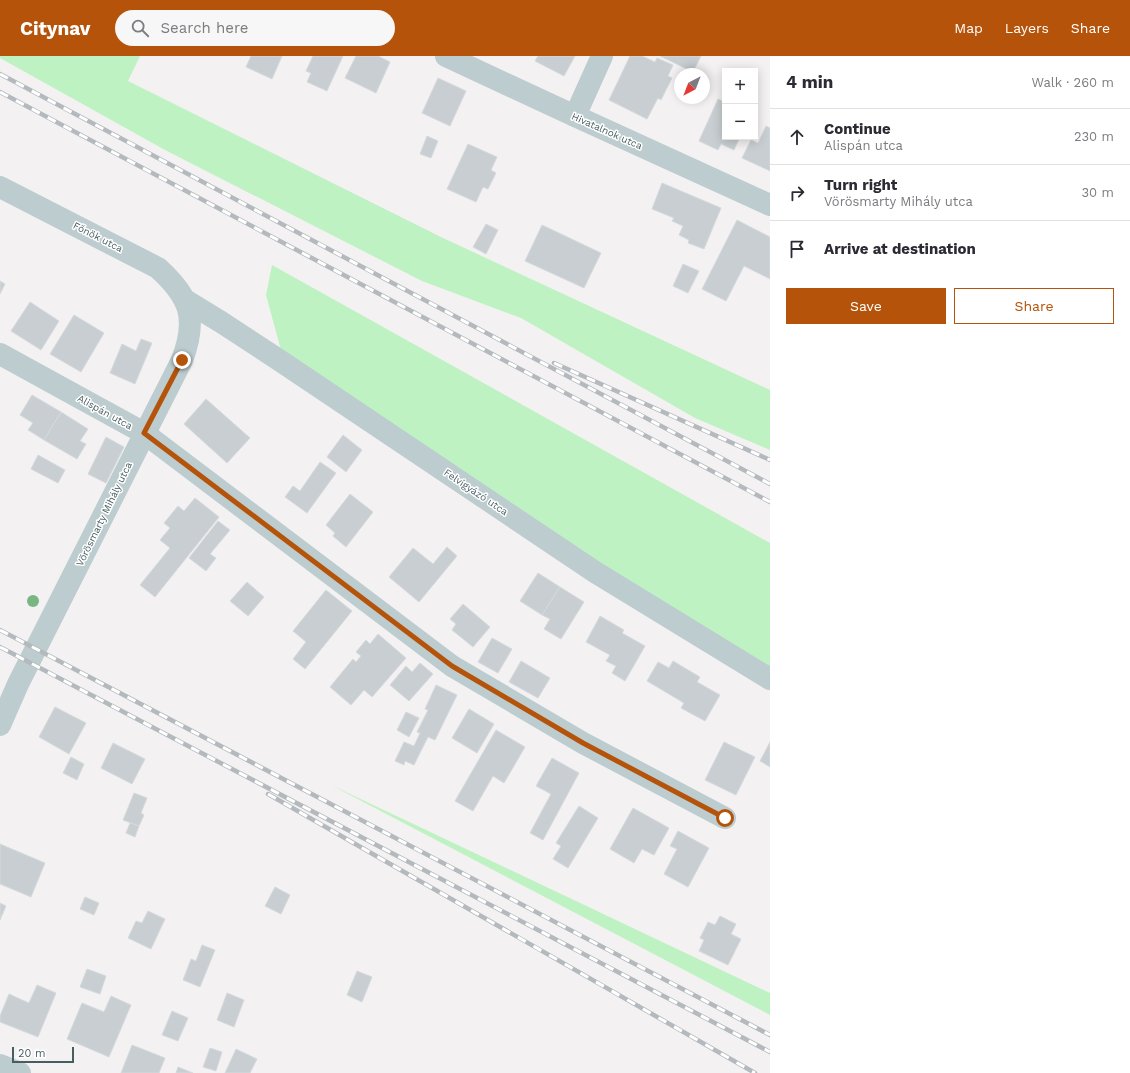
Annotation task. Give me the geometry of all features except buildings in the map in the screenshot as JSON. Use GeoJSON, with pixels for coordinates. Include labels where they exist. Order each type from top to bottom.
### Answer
{"type":"FeatureCollection","features":[{"type":"Feature","properties":{"kind":"street","name":"Hivatalnok utca"},"geometry":{"type":"LineString","coordinates":[[446,56],[770,205]]}},
{"type":"Feature","properties":{"kind":"street"},"geometry":{"type":"LineString","coordinates":[[574,116],[602,56]]}},
{"type":"Feature","properties":{"kind":"street","name":"Főnök utca"},"geometry":{"type":"LineString","coordinates":[[0,187],[158,268],[172,281],[185,300]]}},
{"type":"Feature","properties":{"kind":"street","name":"Vörösmarty Mihály utca"},"geometry":{"type":"LineString","coordinates":[[0,725],[18,684],[182,360],[191,330],[190,316],[185,300]]}},
{"type":"Feature","properties":{"kind":"street","name":"Felvigyázó utca"},"geometry":{"type":"LineString","coordinates":[[185,300],[279,360],[595,572],[770,679]]}},
{"type":"Feature","properties":{"kind":"street","name":"Alispán utca"},"geometry":{"type":"LineString","coordinates":[[0,354],[144,433],[452,666],[583,743],[725,818]]}},
{"type":"Feature","properties":{"kind":"street"},"geometry":{"type":"LineString","coordinates":[[0,1065],[20,1073]]}},
{"type":"Feature","properties":{"kind":"green space"},"geometry":{"type":"Polygon","coordinates":[[[0,56],[140,56],[128,81],[443,238],[770,390],[770,450],[695,418],[521,318],[422,281],[165,150],[0,58],[0,56]]]}},
{"type":"Feature","properties":{"kind":"green space"},"geometry":{"type":"Polygon","coordinates":[[[272,265],[770,543],[770,667],[586,555],[282,354],[266,295],[272,265]]]}},
{"type":"Feature","properties":{"kind":"green space"},"geometry":{"type":"Polygon","coordinates":[[[331,785],[770,993],[770,1015],[331,785]]]}},
{"type":"Feature","properties":{"kind":"railway"},"geometry":{"type":"LineString","coordinates":[[0,74],[770,484]]}},
{"type":"Feature","properties":{"kind":"railway"},"geometry":{"type":"LineString","coordinates":[[0,92],[770,502]]}},
{"type":"Feature","properties":{"kind":"railway"},"geometry":{"type":"LineString","coordinates":[[554,363],[770,460]]}},
{"type":"Feature","properties":{"kind":"railway"},"geometry":{"type":"LineString","coordinates":[[0,630],[770,1035]]}},
{"type":"Feature","properties":{"kind":"railway"},"geometry":{"type":"LineString","coordinates":[[0,647],[770,1052]]}},
{"type":"Feature","properties":{"kind":"railway"},"geometry":{"type":"LineString","coordinates":[[268,794],[755,1073]]}},
{"type":"Feature","properties":{"kind":"route"},"geometry":{"type":"LineString","coordinates":[[182,360],[144,433],[452,666],[583,743],[725,818]]}}]}
